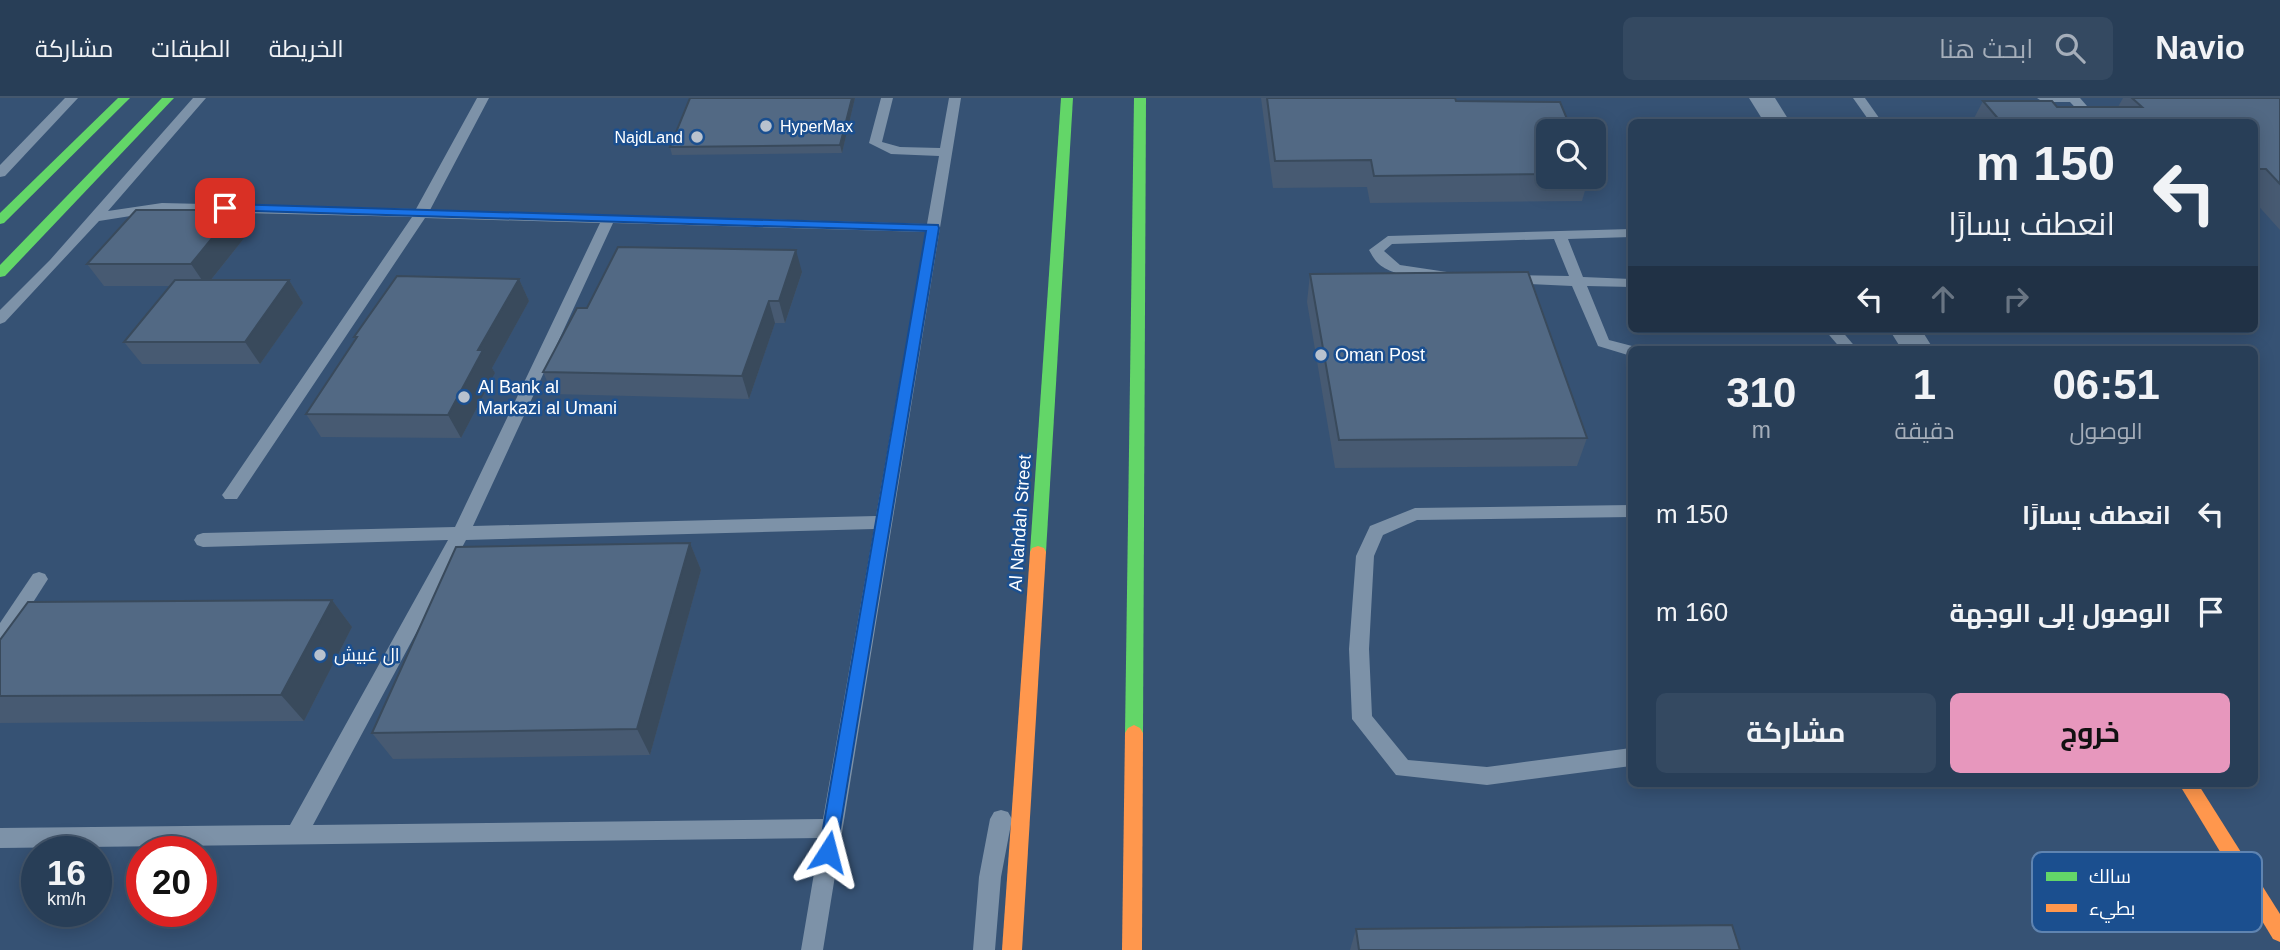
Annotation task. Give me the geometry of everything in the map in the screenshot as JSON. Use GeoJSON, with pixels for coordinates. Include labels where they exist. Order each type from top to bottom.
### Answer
{"type":"FeatureCollection","features":[{"type":"Feature","properties":{"kind":"main road"},"geometry":{"type":"LineString","coordinates":[[0,220],[124,98]]}},
{"type":"Feature","properties":{"kind":"main road"},"geometry":{"type":"LineString","coordinates":[[0,273],[168,98]]}},
{"type":"Feature","properties":{"kind":"main road","name":"Al Nahdah Street"},"geometry":{"type":"LineString","coordinates":[[1012,950],[1067,98]]}},
{"type":"Feature","properties":{"kind":"main road"},"geometry":{"type":"LineString","coordinates":[[1132,950],[1140,98]]}},
{"type":"Feature","properties":{"kind":"main road"},"geometry":{"type":"LineString","coordinates":[[2190,787],[2230,852]]}},
{"type":"Feature","properties":{"kind":"main road"},"geometry":{"type":"LineString","coordinates":[[2262,903],[2280,932]]}},
{"type":"Feature","properties":{"kind":"street"},"geometry":{"type":"LineString","coordinates":[[1762,98],[1775,119]]}},
{"type":"Feature","properties":{"kind":"lane"},"geometry":{"type":"LineString","coordinates":[[0,173],[72,98]]}},
{"type":"Feature","properties":{"kind":"lane"},"geometry":{"type":"LineString","coordinates":[[0,318],[55,263],[200,98]]}},
{"type":"Feature","properties":{"kind":"lane"},"geometry":{"type":"LineString","coordinates":[[231,495],[421,215],[483,98]]}},
{"type":"Feature","properties":{"kind":"lane"},"geometry":{"type":"LineString","coordinates":[[887,98],[875,143],[883,149],[897,151],[946,152]]}},
{"type":"Feature","properties":{"kind":"lane"},"geometry":{"type":"LineString","coordinates":[[812,950],[955,98]]}},
{"type":"Feature","properties":{"kind":"lane"},"geometry":{"type":"LineString","coordinates":[[1859,98],[1874,119]]}},
{"type":"Feature","properties":{"kind":"lane"},"geometry":{"type":"LineString","coordinates":[[2043,98],[2073,98],[2092,119]]}},
{"type":"Feature","properties":{"kind":"lane"},"geometry":{"type":"LineString","coordinates":[[92,218],[162,207],[933,228]]}},
{"type":"Feature","properties":{"kind":"lane"},"geometry":{"type":"LineString","coordinates":[[296,835],[461,533],[608,220]]}},
{"type":"Feature","properties":{"kind":"lane"},"geometry":{"type":"LineString","coordinates":[[1452,276],[1425,275],[1395,268],[1379,258],[1376,250],[1388,240],[1628,233]]}},
{"type":"Feature","properties":{"kind":"lane"},"geometry":{"type":"LineString","coordinates":[[1559,235],[1603,343],[1628,350]]}},
{"type":"Feature","properties":{"kind":"lane"},"geometry":{"type":"LineString","coordinates":[[1494,278],[1628,283]]}},
{"type":"Feature","properties":{"kind":"lane"},"geometry":{"type":"LineString","coordinates":[[1628,511],[1415,514],[1376,531],[1365,556],[1359,649],[1362,719],[1403,769],[1487,776],[1628,757]]}},
{"type":"Feature","properties":{"kind":"lane"},"geometry":{"type":"LineString","coordinates":[[203,540],[884,522]]}},
{"type":"Feature","properties":{"kind":"lane"},"geometry":{"type":"LineString","coordinates":[[0,638],[39,579]]}},
{"type":"Feature","properties":{"kind":"lane"},"geometry":{"type":"LineString","coordinates":[[984,950],[995,846],[1010,789],[1024,772]]}},
{"type":"Feature","properties":{"kind":"lane"},"geometry":{"type":"LineString","coordinates":[[0,838],[832,828]]}},
{"type":"Feature","properties":{"kind":"building","name":"HyperMax"},"geometry":{"type":"Polygon","coordinates":[[[690,98],[852,98],[840,145],[670,147],[690,98]]]}},
{"type":"Feature","properties":{"kind":"building"},"geometry":{"type":"Polygon","coordinates":[[[1267,98],[1455,98],[1456,101],[1560,102],[1567,119],[1536,119],[1536,174],[1374,176],[1371,160],[1275,161],[1267,98]]]}},
{"type":"Feature","properties":{"kind":"building"},"geometry":{"type":"Polygon","coordinates":[[[2132,98],[2280,98],[2280,184],[2266,169],[2258,169],[2258,119],[1998,119],[1983,101],[2052,101],[2057,107],[2142,107],[2132,98]]]}},
{"type":"Feature","properties":{"kind":"building"},"geometry":{"type":"Polygon","coordinates":[[[136,210],[235,210],[191,264],[87,264],[136,210]]]}},
{"type":"Feature","properties":{"kind":"building"},"geometry":{"type":"Polygon","coordinates":[[[618,247],[796,250],[779,301],[769,301],[742,376],[543,372],[577,308],[587,308],[618,247]]]}},
{"type":"Feature","properties":{"kind":"building"},"geometry":{"type":"Polygon","coordinates":[[[1528,272],[1587,438],[1339,440],[1310,274],[1528,272]]]}},
{"type":"Feature","properties":{"kind":"building"},"geometry":{"type":"Polygon","coordinates":[[[397,276],[519,279],[478,350],[483,350],[448,415],[306,414],[357,337],[354,337],[397,276]]]}},
{"type":"Feature","properties":{"kind":"building"},"geometry":{"type":"Polygon","coordinates":[[[175,280],[289,280],[245,342],[124,342],[175,280]]]}},
{"type":"Feature","properties":{"kind":"building"},"geometry":{"type":"Polygon","coordinates":[[[690,543],[637,729],[372,733],[456,547],[690,543]]]}},
{"type":"Feature","properties":{"kind":"building"},"geometry":{"type":"Polygon","coordinates":[[[332,600],[281,695],[0,696],[0,640],[28,602],[332,600]]]}},
{"type":"Feature","properties":{"kind":"building"},"geometry":{"type":"Polygon","coordinates":[[[1732,925],[1740,950],[1359,950],[1356,929],[1732,925]]]}},
{"type":"Feature","properties":{"kind":"traffic: fast"},"geometry":{"type":"LineString","coordinates":[[0,220],[124,98]]}},
{"type":"Feature","properties":{"kind":"traffic: fast"},"geometry":{"type":"LineString","coordinates":[[0,273],[168,98]]}},
{"type":"Feature","properties":{"kind":"traffic: fast"},"geometry":{"type":"LineString","coordinates":[[1038,552],[1067,98]]}},
{"type":"Feature","properties":{"kind":"traffic: fast"},"geometry":{"type":"LineString","coordinates":[[1134,733],[1140,98]]}},
{"type":"Feature","properties":{"kind":"traffic: slow"},"geometry":{"type":"LineString","coordinates":[[1012,950],[1038,552]]}},
{"type":"Feature","properties":{"kind":"traffic: slow"},"geometry":{"type":"LineString","coordinates":[[1132,950],[1134,733]]}},
{"type":"Feature","properties":{"kind":"traffic: slow"},"geometry":{"type":"LineString","coordinates":[[2190,787],[2230,852]]}},
{"type":"Feature","properties":{"kind":"traffic: slow"},"geometry":{"type":"LineString","coordinates":[[2262,903],[2280,932]]}},
{"type":"Feature","properties":{"kind":"place","name":"HyperMax"},"geometry":{"type":"Point","coordinates":[766,126]}},
{"type":"Feature","properties":{"kind":"place","name":"NajdLand"},"geometry":{"type":"Point","coordinates":[697,137]}},
{"type":"Feature","properties":{"kind":"place","name":"Oman Post"},"geometry":{"type":"Point","coordinates":[1321,355]}},
{"type":"Feature","properties":{"kind":"place","name":"Al Bank al Markazi al Umani"},"geometry":{"type":"Point","coordinates":[464,397]}},
{"type":"Feature","properties":{"kind":"place","name":"ال غبيش"},"geometry":{"type":"Point","coordinates":[320,655]}},
{"type":"Feature","properties":{"kind":"route"},"geometry":{"type":"LineString","coordinates":[[225,208],[933,228],[828,852]]}}]}
